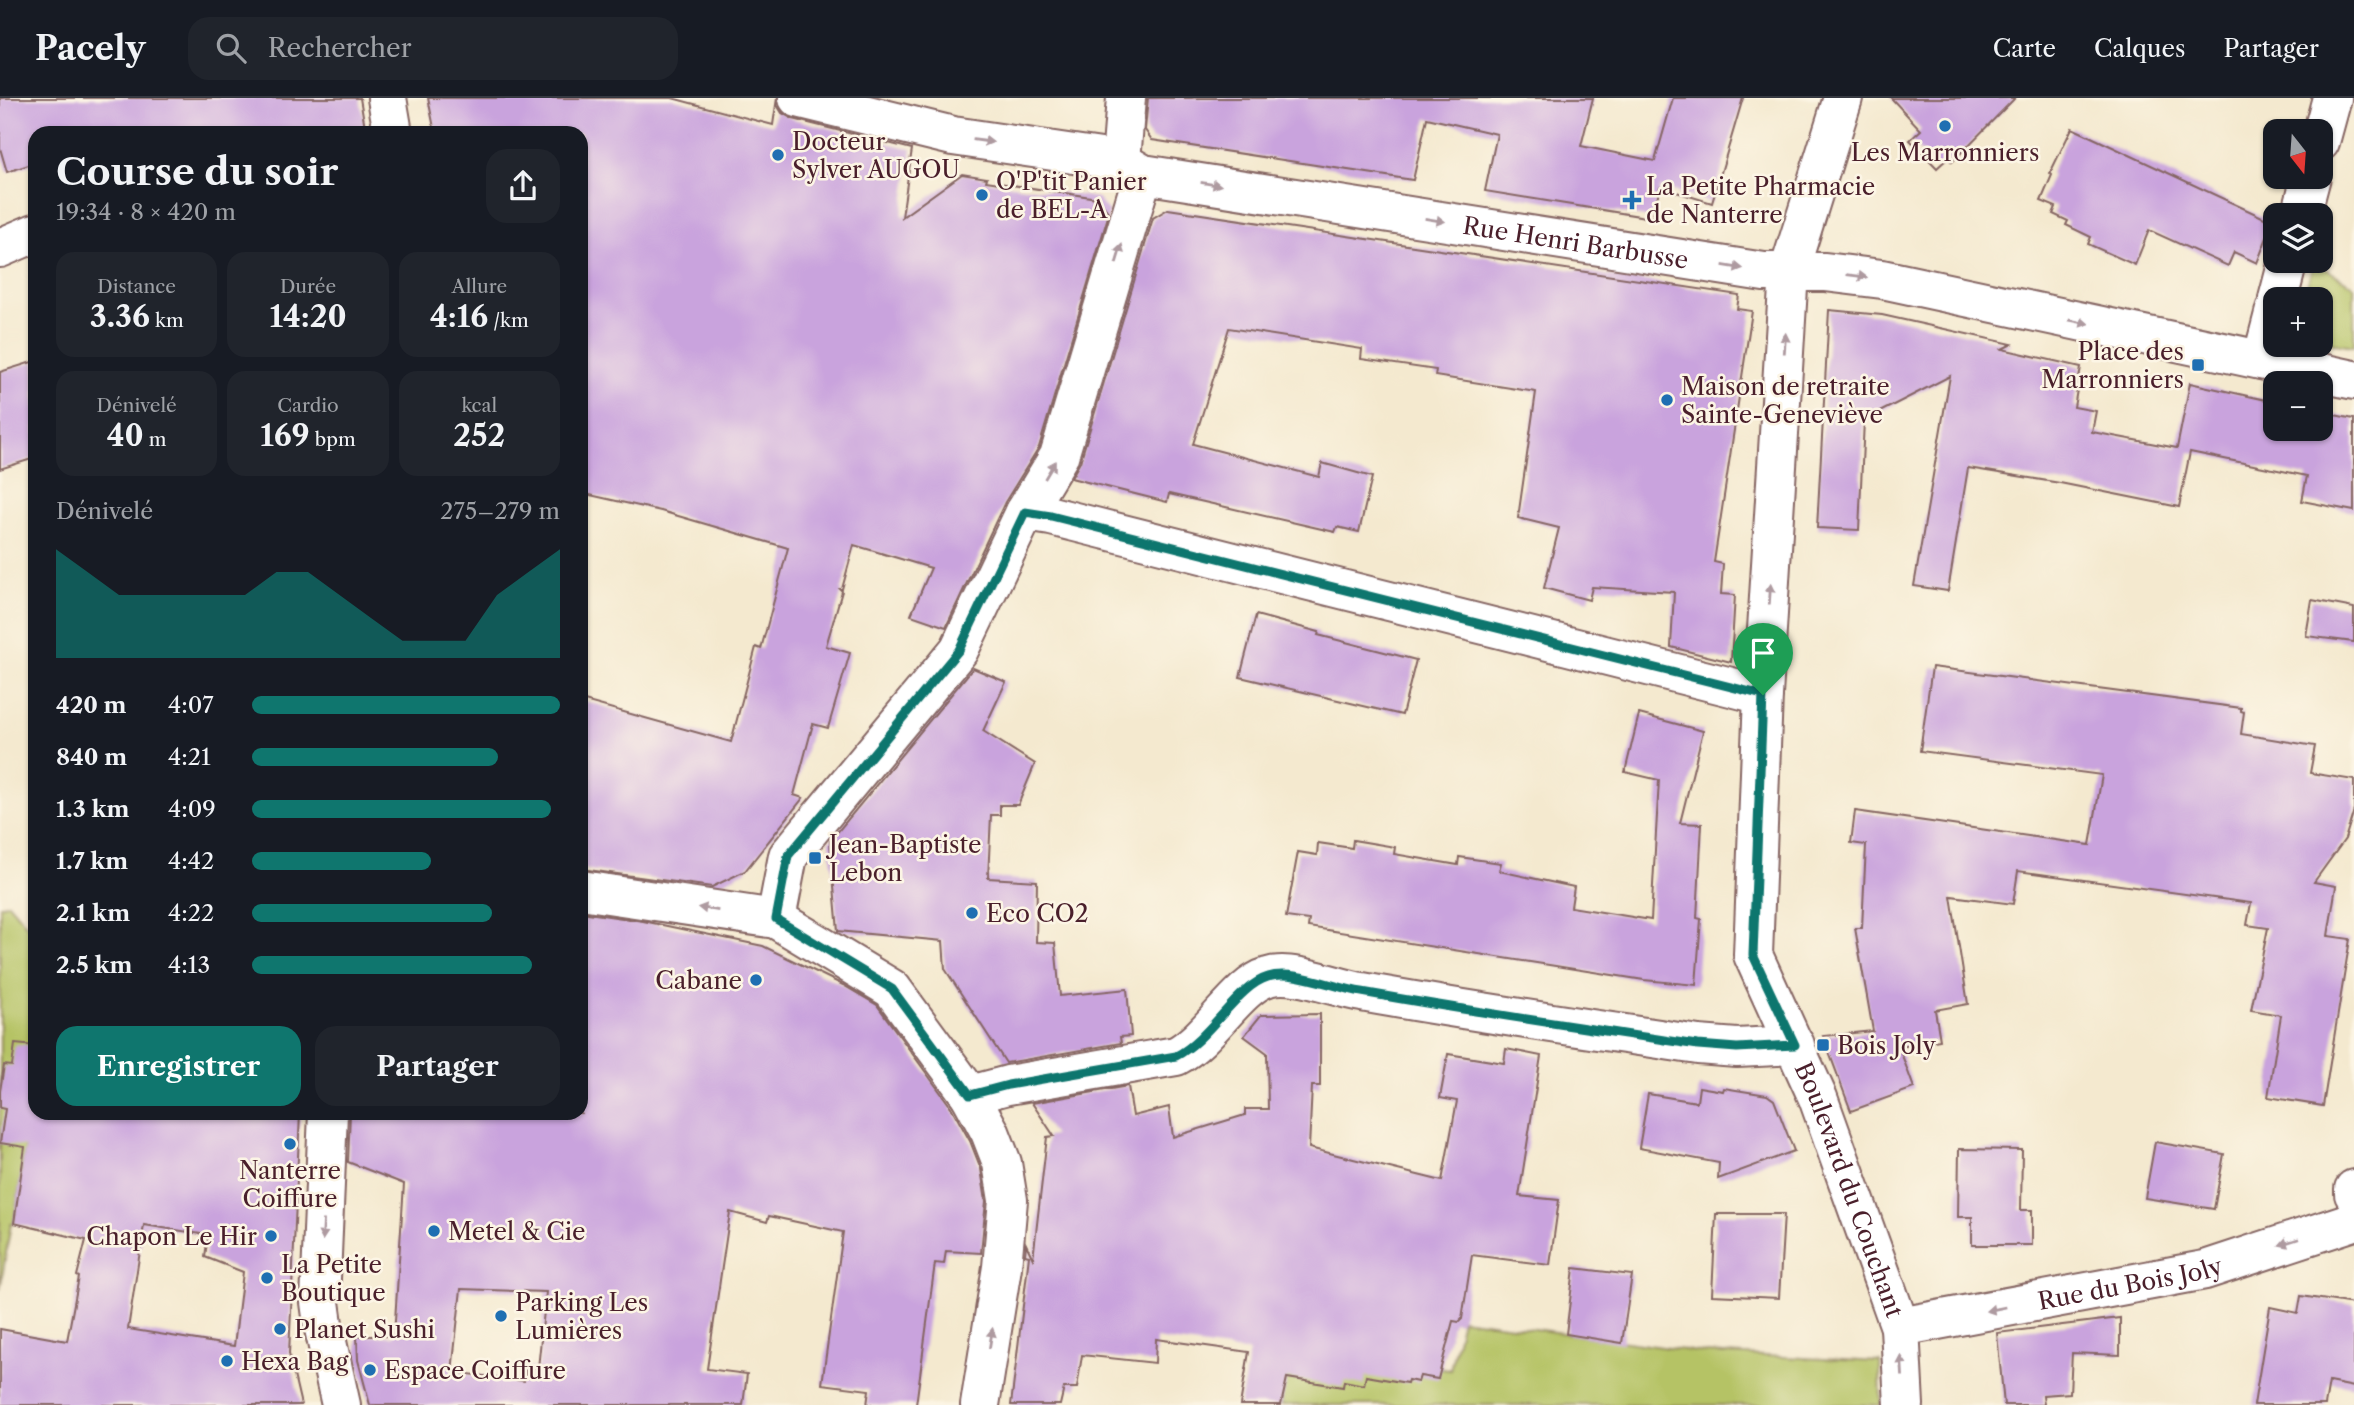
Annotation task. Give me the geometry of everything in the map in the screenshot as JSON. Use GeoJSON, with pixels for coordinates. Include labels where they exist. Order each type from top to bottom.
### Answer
{"type":"FeatureCollection","features":[{"type":"Feature","properties":{"kind":"street"},"geometry":{"type":"LineString","coordinates":[[387,98],[392,126]]}},
{"type":"Feature","properties":{"kind":"street","name":"Rue Henri Barbusse"},"geometry":{"type":"LineString","coordinates":[[798,98],[953,136],[1132,168],[1764,272],[1825,272],[1882,279],[2354,380]]}},
{"type":"Feature","properties":{"kind":"street"},"geometry":{"type":"LineString","coordinates":[[776,919],[788,856],[959,650],[1025,512],[1059,456],[1132,168],[1126,98]]}},
{"type":"Feature","properties":{"kind":"street","name":"Boulevard du Couchant"},"geometry":{"type":"LineString","coordinates":[[1843,98],[1789,271],[1763,695],[1753,955],[1818,1098],[1900,1327],[1904,1405]]}},
{"type":"Feature","properties":{"kind":"street"},"geometry":{"type":"LineString","coordinates":[[2326,119],[2332,98]]}},
{"type":"Feature","properties":{"kind":"street"},"geometry":{"type":"LineString","coordinates":[[0,248],[28,236]]}},
{"type":"Feature","properties":{"kind":"street"},"geometry":{"type":"LineString","coordinates":[[1025,512],[1051,516],[1763,695]]}},
{"type":"Feature","properties":{"kind":"street"},"geometry":{"type":"LineString","coordinates":[[588,891],[776,919],[892,989],[970,1095],[1002,1163],[1008,1200],[1002,1267],[980,1405]]}},
{"type":"Feature","properties":{"kind":"street"},"geometry":{"type":"LineString","coordinates":[[970,1095],[1008,1085],[1176,1056],[1198,1042],[1250,986],[1270,976],[1292,976],[1358,992],[1698,1045],[1737,1048],[1795,1045]]}},
{"type":"Feature","properties":{"kind":"street"},"geometry":{"type":"LineString","coordinates":[[328,1120],[320,1302],[341,1405]]}},
{"type":"Feature","properties":{"kind":"street","name":"Rue du Bois Joly"},"geometry":{"type":"LineString","coordinates":[[1900,1327],[2204,1270],[2354,1221]]}},
{"type":"Feature","properties":{"kind":"green space"},"geometry":{"type":"Polygon","coordinates":[[[2310,273],[2333,273],[2354,286],[2354,346],[2333,343],[2333,287],[2307,287],[2310,273]]]}},
{"type":"Feature","properties":{"kind":"green space"},"geometry":{"type":"Polygon","coordinates":[[[8,903],[28,927],[30,1120],[14,1223],[11,1223],[0,1290],[0,906],[8,903]]]}},
{"type":"Feature","properties":{"kind":"green space"},"geometry":{"type":"Polygon","coordinates":[[[1462,1319],[1705,1353],[1880,1362],[1881,1405],[1281,1405],[1286,1377],[1319,1350],[1450,1370],[1462,1319]]]}},
{"type":"Feature","properties":{"kind":"building"},"geometry":{"type":"Polygon","coordinates":[[[0,98],[360,98],[365,126],[28,126],[28,165],[7,172],[0,148],[0,98]]]}},
{"type":"Feature","properties":{"kind":"building"},"geometry":{"type":"Polygon","coordinates":[[[428,98],[672,98],[773,125],[777,98],[777,105],[782,113],[793,119],[912,149],[902,217],[962,174],[987,178],[986,181],[1097,198],[1109,213],[1039,447],[1005,502],[946,627],[911,615],[931,568],[854,545],[826,646],[850,653],[828,728],[813,724],[794,795],[803,798],[745,871],[712,887],[588,870],[588,702],[731,742],[756,647],[761,649],[788,548],[661,511],[588,495],[588,126],[434,126],[428,98]]]}},
{"type":"Feature","properties":{"kind":"building"},"geometry":{"type":"Polygon","coordinates":[[[1148,98],[1593,98],[1581,146],[1655,161],[1673,98],[1743,98],[1712,203],[1660,187],[1652,218],[1485,191],[1497,134],[1427,118],[1413,180],[1152,140],[1145,130],[1148,98]]]}},
{"type":"Feature","properties":{"kind":"building"},"geometry":{"type":"Polygon","coordinates":[[[1891,98],[2015,98],[1952,162],[1948,158],[1937,168],[1910,140],[1921,130],[1891,98]]]}},
{"type":"Feature","properties":{"kind":"building"},"geometry":{"type":"Polygon","coordinates":[[[2072,128],[2263,217],[2263,248],[2257,263],[2234,252],[2228,266],[2149,230],[2135,265],[2088,244],[2091,237],[2066,225],[2068,221],[2053,214],[2056,207],[2041,201],[2052,175],[2050,173],[2072,128]]]}},
{"type":"Feature","properties":{"kind":"building"},"geometry":{"type":"Polygon","coordinates":[[[1168,209],[1739,295],[1737,309],[1752,311],[1714,562],[1723,564],[1721,594],[1735,595],[1731,662],[1671,647],[1674,592],[1592,587],[1589,600],[1544,588],[1559,528],[1518,518],[1536,392],[1435,376],[1436,370],[1361,359],[1362,349],[1229,328],[1193,444],[1319,477],[1322,463],[1372,477],[1359,532],[1337,527],[1335,532],[1169,494],[1167,502],[1071,478],[1080,462],[1153,218],[1168,209]]]}},
{"type":"Feature","properties":{"kind":"building"},"geometry":{"type":"Polygon","coordinates":[[[1829,310],[1882,315],[2012,344],[2002,349],[2081,367],[2074,407],[2096,411],[2092,432],[2177,448],[2190,383],[2263,399],[2263,441],[2333,441],[2333,415],[2354,419],[2354,511],[2302,501],[2307,476],[2190,452],[2179,507],[1968,468],[1948,591],[1914,586],[1950,376],[1864,420],[1859,530],[1817,528],[1829,310]]]}},
{"type":"Feature","properties":{"kind":"building"},"geometry":{"type":"Polygon","coordinates":[[[28,363],[28,460],[0,469],[0,372],[28,363]]]}},
{"type":"Feature","properties":{"kind":"building"},"geometry":{"type":"Polygon","coordinates":[[[2312,600],[2354,608],[2354,642],[2306,636],[2312,600]]]}},
{"type":"Feature","properties":{"kind":"building"},"geometry":{"type":"Polygon","coordinates":[[[1256,615],[1319,632],[1318,635],[1416,660],[1402,715],[1240,677],[1256,615]]]}},
{"type":"Feature","properties":{"kind":"building"},"geometry":{"type":"Polygon","coordinates":[[[1932,667],[2241,708],[2244,712],[2241,734],[2315,746],[2310,773],[2354,780],[2354,810],[2345,839],[2314,882],[2336,886],[2328,936],[2350,939],[2323,1106],[2268,1097],[2281,1015],[2251,1010],[2268,928],[2247,925],[2251,903],[2018,871],[2013,904],[1951,896],[1968,1004],[1935,1010],[1940,1040],[1899,1047],[1914,1088],[1851,1111],[1823,1036],[1873,1031],[1855,928],[1862,928],[1866,845],[1851,843],[1855,811],[2090,845],[2102,775],[1920,751],[1932,667]]]}},
{"type":"Feature","properties":{"kind":"building"},"geometry":{"type":"Polygon","coordinates":[[[973,668],[1006,682],[983,731],[1035,764],[1018,805],[1000,805],[1000,815],[991,815],[988,878],[1037,881],[1036,942],[1055,943],[1060,996],[1127,989],[1131,1036],[1120,1037],[1121,1043],[1006,1063],[945,969],[943,941],[838,931],[830,841],[973,668]]]}},
{"type":"Feature","properties":{"kind":"building"},"geometry":{"type":"Polygon","coordinates":[[[1639,714],[1703,731],[1680,823],[1702,824],[1697,918],[1701,919],[1696,985],[1644,980],[1308,927],[1309,920],[1286,917],[1298,852],[1317,855],[1318,843],[1352,848],[1353,840],[1395,847],[1394,854],[1458,865],[1459,857],[1501,863],[1499,871],[1574,887],[1571,907],[1651,920],[1659,780],[1625,772],[1639,714]]]}},
{"type":"Feature","properties":{"kind":"building"},"geometry":{"type":"Polygon","coordinates":[[[588,913],[643,921],[763,946],[843,985],[877,1005],[951,1107],[970,1141],[981,1169],[986,1201],[981,1253],[946,1251],[944,1264],[935,1263],[916,1405],[867,1405],[869,1390],[822,1384],[843,1232],[769,1216],[767,1222],[730,1212],[707,1369],[747,1374],[743,1405],[370,1405],[358,1360],[357,1336],[394,1336],[404,1184],[348,1162],[350,1120],[588,1120],[588,913]],[[461,1289],[452,1372],[524,1381],[526,1367],[538,1368],[546,1292],[461,1289]]]}},
{"type":"Feature","properties":{"kind":"building"},"geometry":{"type":"Polygon","coordinates":[[[1320,1014],[1320,1086],[1312,1086],[1309,1148],[1442,1181],[1457,1101],[1440,1098],[1448,1054],[1504,1063],[1506,1049],[1541,1056],[1519,1196],[1559,1200],[1550,1265],[1472,1255],[1462,1319],[1459,1322],[1453,1321],[1438,1379],[1420,1376],[1418,1382],[1408,1380],[1407,1383],[1366,1376],[1364,1385],[1344,1381],[1343,1387],[1287,1378],[1281,1405],[1240,1405],[1249,1352],[1156,1339],[1155,1363],[1082,1355],[1077,1388],[1064,1388],[1060,1405],[1011,1405],[1029,1256],[1025,1255],[1026,1244],[1033,1259],[1047,1137],[1054,1136],[1032,1103],[1128,1086],[1133,1116],[1169,1107],[1173,1137],[1245,1115],[1245,1109],[1268,1109],[1267,1053],[1244,1036],[1261,1015],[1320,1014]]]}},
{"type":"Feature","properties":{"kind":"building"},"geometry":{"type":"Polygon","coordinates":[[[15,1044],[28,1045],[28,1120],[300,1120],[289,1354],[301,1405],[0,1405],[0,1329],[67,1341],[79,1277],[77,1276],[86,1240],[14,1223],[25,1147],[0,1143],[5,1109],[0,1108],[4,1065],[12,1066],[15,1044]],[[144,1225],[128,1329],[234,1346],[243,1272],[205,1257],[208,1235],[144,1225]]]}},
{"type":"Feature","properties":{"kind":"building"},"geometry":{"type":"Polygon","coordinates":[[[1699,1087],[1767,1095],[1774,1100],[1794,1151],[1718,1179],[1719,1163],[1639,1148],[1648,1094],[1697,1102],[1699,1087]]]}},
{"type":"Feature","properties":{"kind":"building"},"geometry":{"type":"Polygon","coordinates":[[[2155,1142],[2224,1154],[2214,1209],[2145,1198],[2155,1142]]]}},
{"type":"Feature","properties":{"kind":"building"},"geometry":{"type":"Polygon","coordinates":[[[1959,1149],[2022,1150],[2021,1210],[2032,1210],[2032,1245],[1972,1245],[1972,1217],[1958,1217],[1959,1149]]]}},
{"type":"Feature","properties":{"kind":"building"},"geometry":{"type":"Polygon","coordinates":[[[1716,1214],[1784,1214],[1779,1298],[1712,1295],[1716,1214]]]}},
{"type":"Feature","properties":{"kind":"building"},"geometry":{"type":"Polygon","coordinates":[[[1574,1268],[1632,1275],[1622,1343],[1566,1334],[1574,1268]]]}},
{"type":"Feature","properties":{"kind":"building"},"geometry":{"type":"Polygon","coordinates":[[[2301,1296],[2354,1304],[2354,1387],[2329,1382],[2325,1405],[2254,1405],[2270,1307],[2298,1313],[2301,1296]]]}},
{"type":"Feature","properties":{"kind":"building"},"geometry":{"type":"Polygon","coordinates":[[[2120,1318],[2120,1355],[2072,1353],[2070,1393],[2043,1395],[2044,1405],[2004,1405],[1997,1333],[2120,1318]]]}},
{"type":"Feature","properties":{"kind":"place","name":"Les Marronniers"},"geometry":{"type":"Point","coordinates":[1945,126]}},
{"type":"Feature","properties":{"kind":"place","name":"Docteur Sylver AUGOU"},"geometry":{"type":"Point","coordinates":[778,155]}},
{"type":"Feature","properties":{"kind":"place","name":"O'P'tit Panier de BEL-A"},"geometry":{"type":"Point","coordinates":[982,195]}},
{"type":"Feature","properties":{"kind":"place","name":"La Petite Pharmacie de Nanterre"},"geometry":{"type":"Point","coordinates":[1632,200]}},
{"type":"Feature","properties":{"kind":"place","name":"Place des Marronniers"},"geometry":{"type":"Point","coordinates":[2198,365]}},
{"type":"Feature","properties":{"kind":"place","name":"Maison de retraite Sainte-Geneviève"},"geometry":{"type":"Point","coordinates":[1667,400]}},
{"type":"Feature","properties":{"kind":"place","name":"Jean-Baptiste Lebon"},"geometry":{"type":"Point","coordinates":[815,858]}},
{"type":"Feature","properties":{"kind":"place","name":"Eco CO2"},"geometry":{"type":"Point","coordinates":[972,913]}},
{"type":"Feature","properties":{"kind":"place","name":"Cabane"},"geometry":{"type":"Point","coordinates":[756,980]}},
{"type":"Feature","properties":{"kind":"place","name":"Bois Joly"},"geometry":{"type":"Point","coordinates":[1823,1045]}},
{"type":"Feature","properties":{"kind":"place","name":"Nanterre Coiffure"},"geometry":{"type":"Point","coordinates":[290,1144]}},
{"type":"Feature","properties":{"kind":"place","name":"Metel & Cie"},"geometry":{"type":"Point","coordinates":[434,1231]}},
{"type":"Feature","properties":{"kind":"place","name":"Chapon Le Hir"},"geometry":{"type":"Point","coordinates":[271,1236]}},
{"type":"Feature","properties":{"kind":"place","name":"La Petite Boutique"},"geometry":{"type":"Point","coordinates":[267,1278]}},
{"type":"Feature","properties":{"kind":"place","name":"Parking Les Lumières"},"geometry":{"type":"Point","coordinates":[501,1316]}},
{"type":"Feature","properties":{"kind":"place","name":"Planet Sushi"},"geometry":{"type":"Point","coordinates":[280,1329]}},
{"type":"Feature","properties":{"kind":"place","name":"Hexa Bag"},"geometry":{"type":"Point","coordinates":[227,1361]}},
{"type":"Feature","properties":{"kind":"place","name":"Espace Coiffure"},"geometry":{"type":"Point","coordinates":[370,1370]}},
{"type":"Feature","properties":{"kind":"route"},"geometry":{"type":"LineString","coordinates":[[1025,512],[1051,516],[1763,695],[1753,955],[1795,1045],[1737,1048],[1698,1045],[1358,992],[1292,976],[1270,976],[1250,986],[1198,1042],[1176,1056],[1008,1085],[970,1095],[892,989],[828,953],[776,919],[788,856],[959,650],[1025,512]]}}]}
